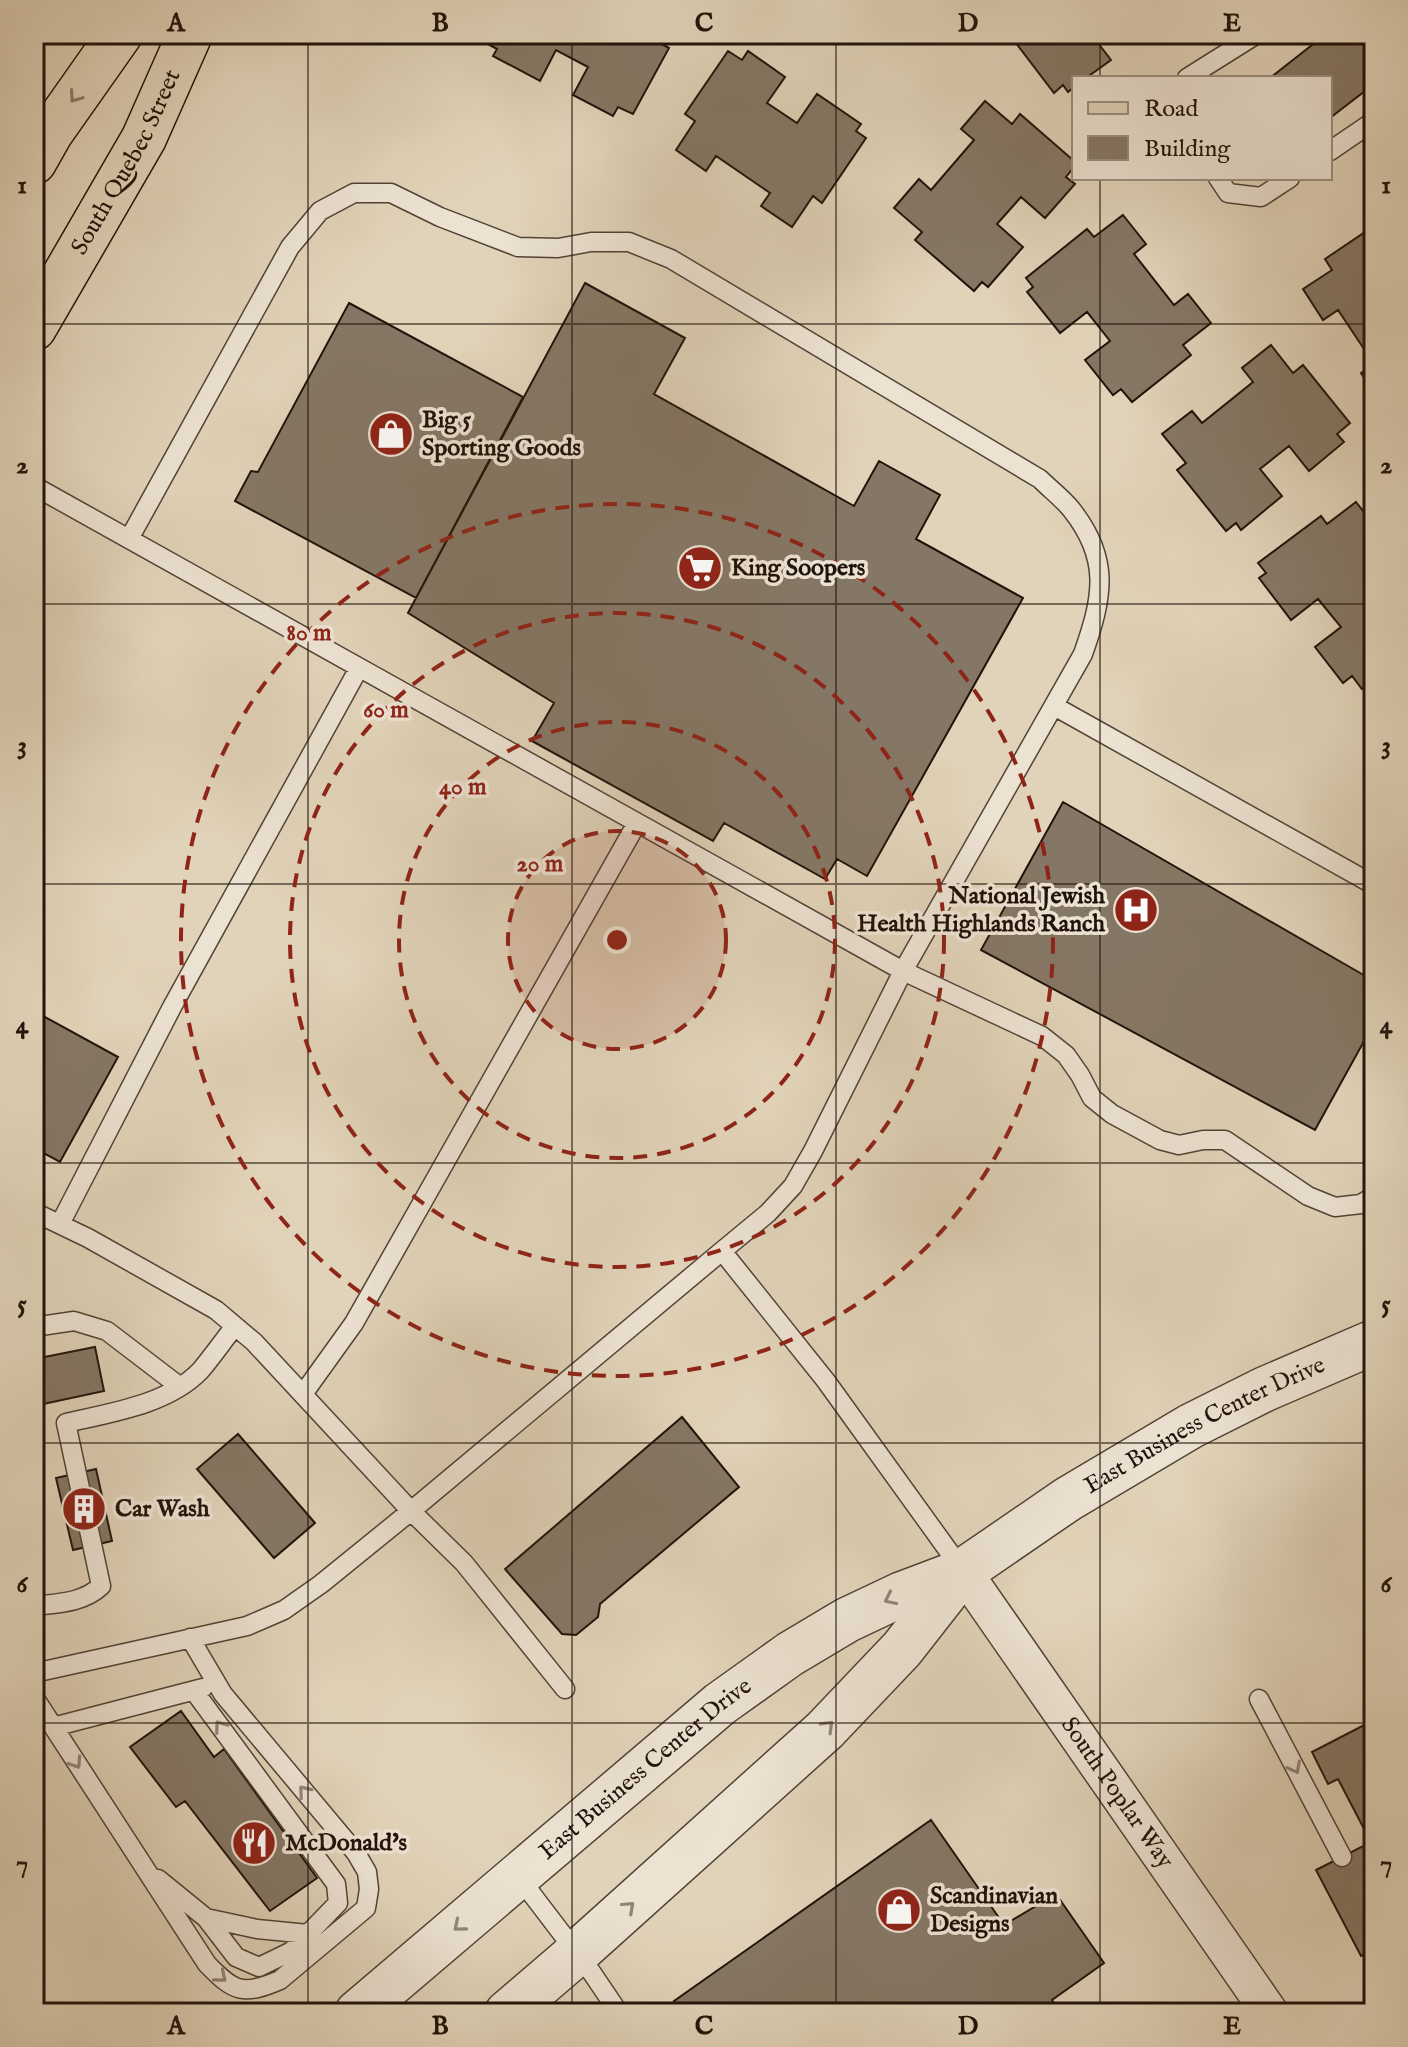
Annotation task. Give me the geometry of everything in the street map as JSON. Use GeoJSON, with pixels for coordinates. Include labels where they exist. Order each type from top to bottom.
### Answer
{"type":"FeatureCollection","features":[{"type":"Feature","properties":{"kind":"main road"},"geometry":{"type":"LineString","coordinates":[[34,162],[51,132],[120,34]]}},
{"type":"Feature","properties":{"kind":"main road","name":"South Quebec Street"},"geometry":{"type":"LineString","coordinates":[[34,328],[144,138],[190,34]]}},
{"type":"Feature","properties":{"kind":"street","name":"East Business Center Drive"},"geometry":{"type":"LineString","coordinates":[[357,2013],[720,1704],[790,1654],[847,1620],[902,1594],[963,1571],[1055,1507],[1167,1439],[1265,1389],[1374,1342]]}},
{"type":"Feature","properties":{"kind":"street","name":"East Business Center Drive"},"geometry":{"type":"LineString","coordinates":[[507,2013],[825,1730],[902,1649],[963,1571]]}},
{"type":"Feature","properties":{"kind":"street","name":"South Poplar Way"},"geometry":{"type":"LineString","coordinates":[[963,1571],[1270,2013]]}},
{"type":"Feature","properties":{"kind":"lane"},"geometry":{"type":"LineString","coordinates":[[1190,76],[1257,34]]}},
{"type":"Feature","properties":{"kind":"lane"},"geometry":{"type":"LineString","coordinates":[[1332,150],[1374,121]]}},
{"type":"Feature","properties":{"kind":"lane"},"geometry":{"type":"LineString","coordinates":[[1219,180],[1228,193],[1261,197],[1287,180]]}},
{"type":"Feature","properties":{"kind":"lane"},"geometry":{"type":"LineString","coordinates":[[34,1673],[247,1626],[284,1610],[411,1511],[768,1213],[793,1186],[813,1151],[903,971],[1083,654],[1096,616],[1101,574],[1090,537],[1069,508],[1040,479],[671,259],[629,242],[591,242],[558,248],[518,247],[440,217],[391,193],[354,193],[320,211],[290,247],[129,539]]}},
{"type":"Feature","properties":{"kind":"lane"},"geometry":{"type":"LineString","coordinates":[[34,486],[903,971],[1042,1036],[1066,1055],[1092,1098],[1112,1114],[1160,1140],[1179,1145],[1225,1140],[1308,1196],[1335,1207],[1361,1204],[1374,1196]]}},
{"type":"Feature","properties":{"kind":"lane"},"geometry":{"type":"LineString","coordinates":[[60,1224],[172,1007],[359,668]]}},
{"type":"Feature","properties":{"kind":"lane"},"geometry":{"type":"LineString","coordinates":[[1054,706],[1374,885]]}},
{"type":"Feature","properties":{"kind":"lane"},"geometry":{"type":"LineString","coordinates":[[303,1394],[354,1323],[637,823]]}},
{"type":"Feature","properties":{"kind":"lane"},"geometry":{"type":"LineString","coordinates":[[34,1212],[216,1310],[254,1342],[411,1511],[464,1563],[565,1689]]}},
{"type":"Feature","properties":{"kind":"lane"},"geometry":{"type":"LineString","coordinates":[[722,1251],[826,1381],[963,1571]]}},
{"type":"Feature","properties":{"kind":"lane"},"geometry":{"type":"LineString","coordinates":[[34,1327],[74,1321],[107,1331],[179,1386]]}},
{"type":"Feature","properties":{"kind":"lane"},"geometry":{"type":"LineString","coordinates":[[34,1606],[80,1600],[101,1586],[66,1423],[145,1405],[179,1386],[198,1373],[235,1326]]}},
{"type":"Feature","properties":{"kind":"lane"},"geometry":{"type":"LineString","coordinates":[[34,1697],[207,1964],[228,1985],[244,1989],[265,1987],[280,1980],[366,1908],[369,1889],[367,1872],[356,1853],[223,1694],[190,1638]]}},
{"type":"Feature","properties":{"kind":"lane"},"geometry":{"type":"LineString","coordinates":[[53,1727],[217,1685]]}},
{"type":"Feature","properties":{"kind":"lane"},"geometry":{"type":"LineString","coordinates":[[144,1867],[206,1918],[236,1957],[259,1967],[292,1951],[338,1903],[336,1884],[194,1691]]}},
{"type":"Feature","properties":{"kind":"lane"},"geometry":{"type":"LineString","coordinates":[[1259,1699],[1342,1857]]}},
{"type":"Feature","properties":{"kind":"lane"},"geometry":{"type":"LineString","coordinates":[[518,1876],[619,2013]]}},
{"type":"Feature","properties":{"kind":"lane"},"geometry":{"type":"LineString","coordinates":[[206,1918],[257,1929],[308,1934]]}},
{"type":"Feature","properties":{"kind":"building"},"geometry":{"type":"Polygon","coordinates":[[[491,34],[662,34],[658,42],[669,48],[633,114],[618,107],[613,116],[573,95],[588,67],[556,50],[540,81],[493,56],[497,49],[486,43],[491,34]]]}},
{"type":"Feature","properties":{"kind":"building"},"geometry":{"type":"Polygon","coordinates":[[[1009,34],[1091,34],[1111,60],[1089,76],[1072,76],[1072,89],[1068,92],[1063,85],[1054,93],[1009,34]]]}},
{"type":"Feature","properties":{"kind":"building"},"geometry":{"type":"Polygon","coordinates":[[[1326,34],[1374,34],[1374,84],[1332,116],[1332,76],[1273,76],[1326,34]]]}},
{"type":"Feature","properties":{"kind":"building"},"geometry":{"type":"Polygon","coordinates":[[[728,51],[742,60],[748,51],[785,77],[767,103],[797,123],[817,94],[861,124],[856,131],[866,138],[822,203],[813,196],[792,227],[761,206],[770,193],[716,156],[706,171],[676,150],[695,121],[685,114],[728,51]]]}},
{"type":"Feature","properties":{"kind":"building"},"geometry":{"type":"Polygon","coordinates":[[[985,101],[1012,124],[1020,114],[1072,159],[1072,170],[1066,177],[1075,184],[1045,218],[1021,197],[997,224],[1023,247],[988,287],[982,282],[974,291],[915,240],[922,232],[894,208],[919,179],[931,190],[974,140],[961,129],[985,101]]]}},
{"type":"Feature","properties":{"kind":"building"},"geometry":{"type":"Polygon","coordinates":[[[1123,215],[1146,244],[1134,254],[1174,305],[1188,294],[1211,323],[1183,345],[1191,355],[1132,402],[1121,389],[1113,395],[1085,360],[1110,341],[1087,312],[1060,333],[1027,292],[1033,287],[1026,278],[1087,229],[1094,237],[1123,215]]]}},
{"type":"Feature","properties":{"kind":"building"},"geometry":{"type":"Polygon","coordinates":[[[1374,226],[1374,364],[1338,310],[1323,320],[1303,289],[1332,270],[1325,259],[1374,226]]]}},
{"type":"Feature","properties":{"kind":"building","name":"King Soopers"},"geometry":{"type":"Polygon","coordinates":[[[585,283],[685,338],[654,394],[854,506],[879,461],[940,495],[916,539],[1023,598],[867,876],[837,859],[825,879],[724,823],[713,841],[532,741],[554,703],[408,613],[585,283]]]}},
{"type":"Feature","properties":{"kind":"building","name":"Big 5 Sporting Goods"},"geometry":{"type":"Polygon","coordinates":[[[349,303],[523,397],[416,598],[235,501],[251,471],[258,472],[349,303]]]}},
{"type":"Feature","properties":{"kind":"building"},"geometry":{"type":"Polygon","coordinates":[[[1271,345],[1293,373],[1303,365],[1350,423],[1337,434],[1344,442],[1309,471],[1289,446],[1260,469],[1282,496],[1241,530],[1236,523],[1226,531],[1177,470],[1186,463],[1162,434],[1192,411],[1202,423],[1253,382],[1242,368],[1271,345]]]}},
{"type":"Feature","properties":{"kind":"building"},"geometry":{"type":"Polygon","coordinates":[[[1374,365],[1374,393],[1361,373],[1374,365]]]}},
{"type":"Feature","properties":{"kind":"building"},"geometry":{"type":"Polygon","coordinates":[[[1356,502],[1374,525],[1374,535],[1367,541],[1374,551],[1374,680],[1362,689],[1352,676],[1343,683],[1315,647],[1341,627],[1318,599],[1291,620],[1259,578],[1266,573],[1258,563],[1321,516],[1327,524],[1356,502]]]}},
{"type":"Feature","properties":{"kind":"building"},"geometry":{"type":"Polygon","coordinates":[[[1063,802],[1374,981],[1374,1023],[1315,1130],[981,950],[1063,802]]]}},
{"type":"Feature","properties":{"kind":"building"},"geometry":{"type":"Polygon","coordinates":[[[34,1011],[118,1057],[60,1162],[34,1148],[34,1011]]]}},
{"type":"Feature","properties":{"kind":"building"},"geometry":{"type":"Polygon","coordinates":[[[95,1347],[104,1391],[34,1406],[34,1359],[95,1347]]]}},
{"type":"Feature","properties":{"kind":"building"},"geometry":{"type":"Polygon","coordinates":[[[682,1417],[739,1487],[600,1604],[598,1617],[576,1635],[562,1634],[505,1569],[682,1417]]]}},
{"type":"Feature","properties":{"kind":"building"},"geometry":{"type":"Polygon","coordinates":[[[238,1434],[315,1523],[274,1558],[197,1469],[238,1434]]]}},
{"type":"Feature","properties":{"kind":"building","name":"Car Wash"},"geometry":{"type":"Polygon","coordinates":[[[96,1469],[112,1541],[73,1550],[56,1478],[96,1469]]]}},
{"type":"Feature","properties":{"kind":"building"},"geometry":{"type":"Polygon","coordinates":[[[34,1535],[41,1568],[34,1569],[34,1535]]]}},
{"type":"Feature","properties":{"kind":"building","name":"McDonald's"},"geometry":{"type":"Polygon","coordinates":[[[181,1711],[214,1757],[224,1749],[317,1878],[270,1911],[185,1801],[176,1807],[130,1747],[181,1711]]]}},
{"type":"Feature","properties":{"kind":"building"},"geometry":{"type":"Polygon","coordinates":[[[1374,1720],[1374,1848],[1338,1779],[1328,1784],[1312,1752],[1374,1720]]]}},
{"type":"Feature","properties":{"kind":"building","name":"Scandinavian Designs"},"geometry":{"type":"Polygon","coordinates":[[[931,1820],[1004,1925],[1056,1894],[1104,1963],[1052,2000],[1061,2013],[682,2013],[674,2001],[931,1820]]]}},
{"type":"Feature","properties":{"kind":"building"},"geometry":{"type":"Polygon","coordinates":[[[1371,1842],[1374,1848],[1374,1950],[1361,1956],[1316,1870],[1371,1842]]]}},
{"type":"Feature","properties":{"kind":"place","name":"Big 5 Sporting Goods"},"geometry":{"type":"Point","coordinates":[391,434]}},
{"type":"Feature","properties":{"kind":"place","name":"King Soopers"},"geometry":{"type":"Point","coordinates":[700,568]}},
{"type":"Feature","properties":{"kind":"place","name":"National Jewish Health Highlands Ranch"},"geometry":{"type":"Point","coordinates":[1136,910]}},
{"type":"Feature","properties":{"kind":"place","name":"Car Wash"},"geometry":{"type":"Point","coordinates":[84,1509]}},
{"type":"Feature","properties":{"kind":"place","name":"McDonald's"},"geometry":{"type":"Point","coordinates":[254,1843]}},
{"type":"Feature","properties":{"kind":"place","name":"Scandinavian Designs"},"geometry":{"type":"Point","coordinates":[899,1910]}}]}
